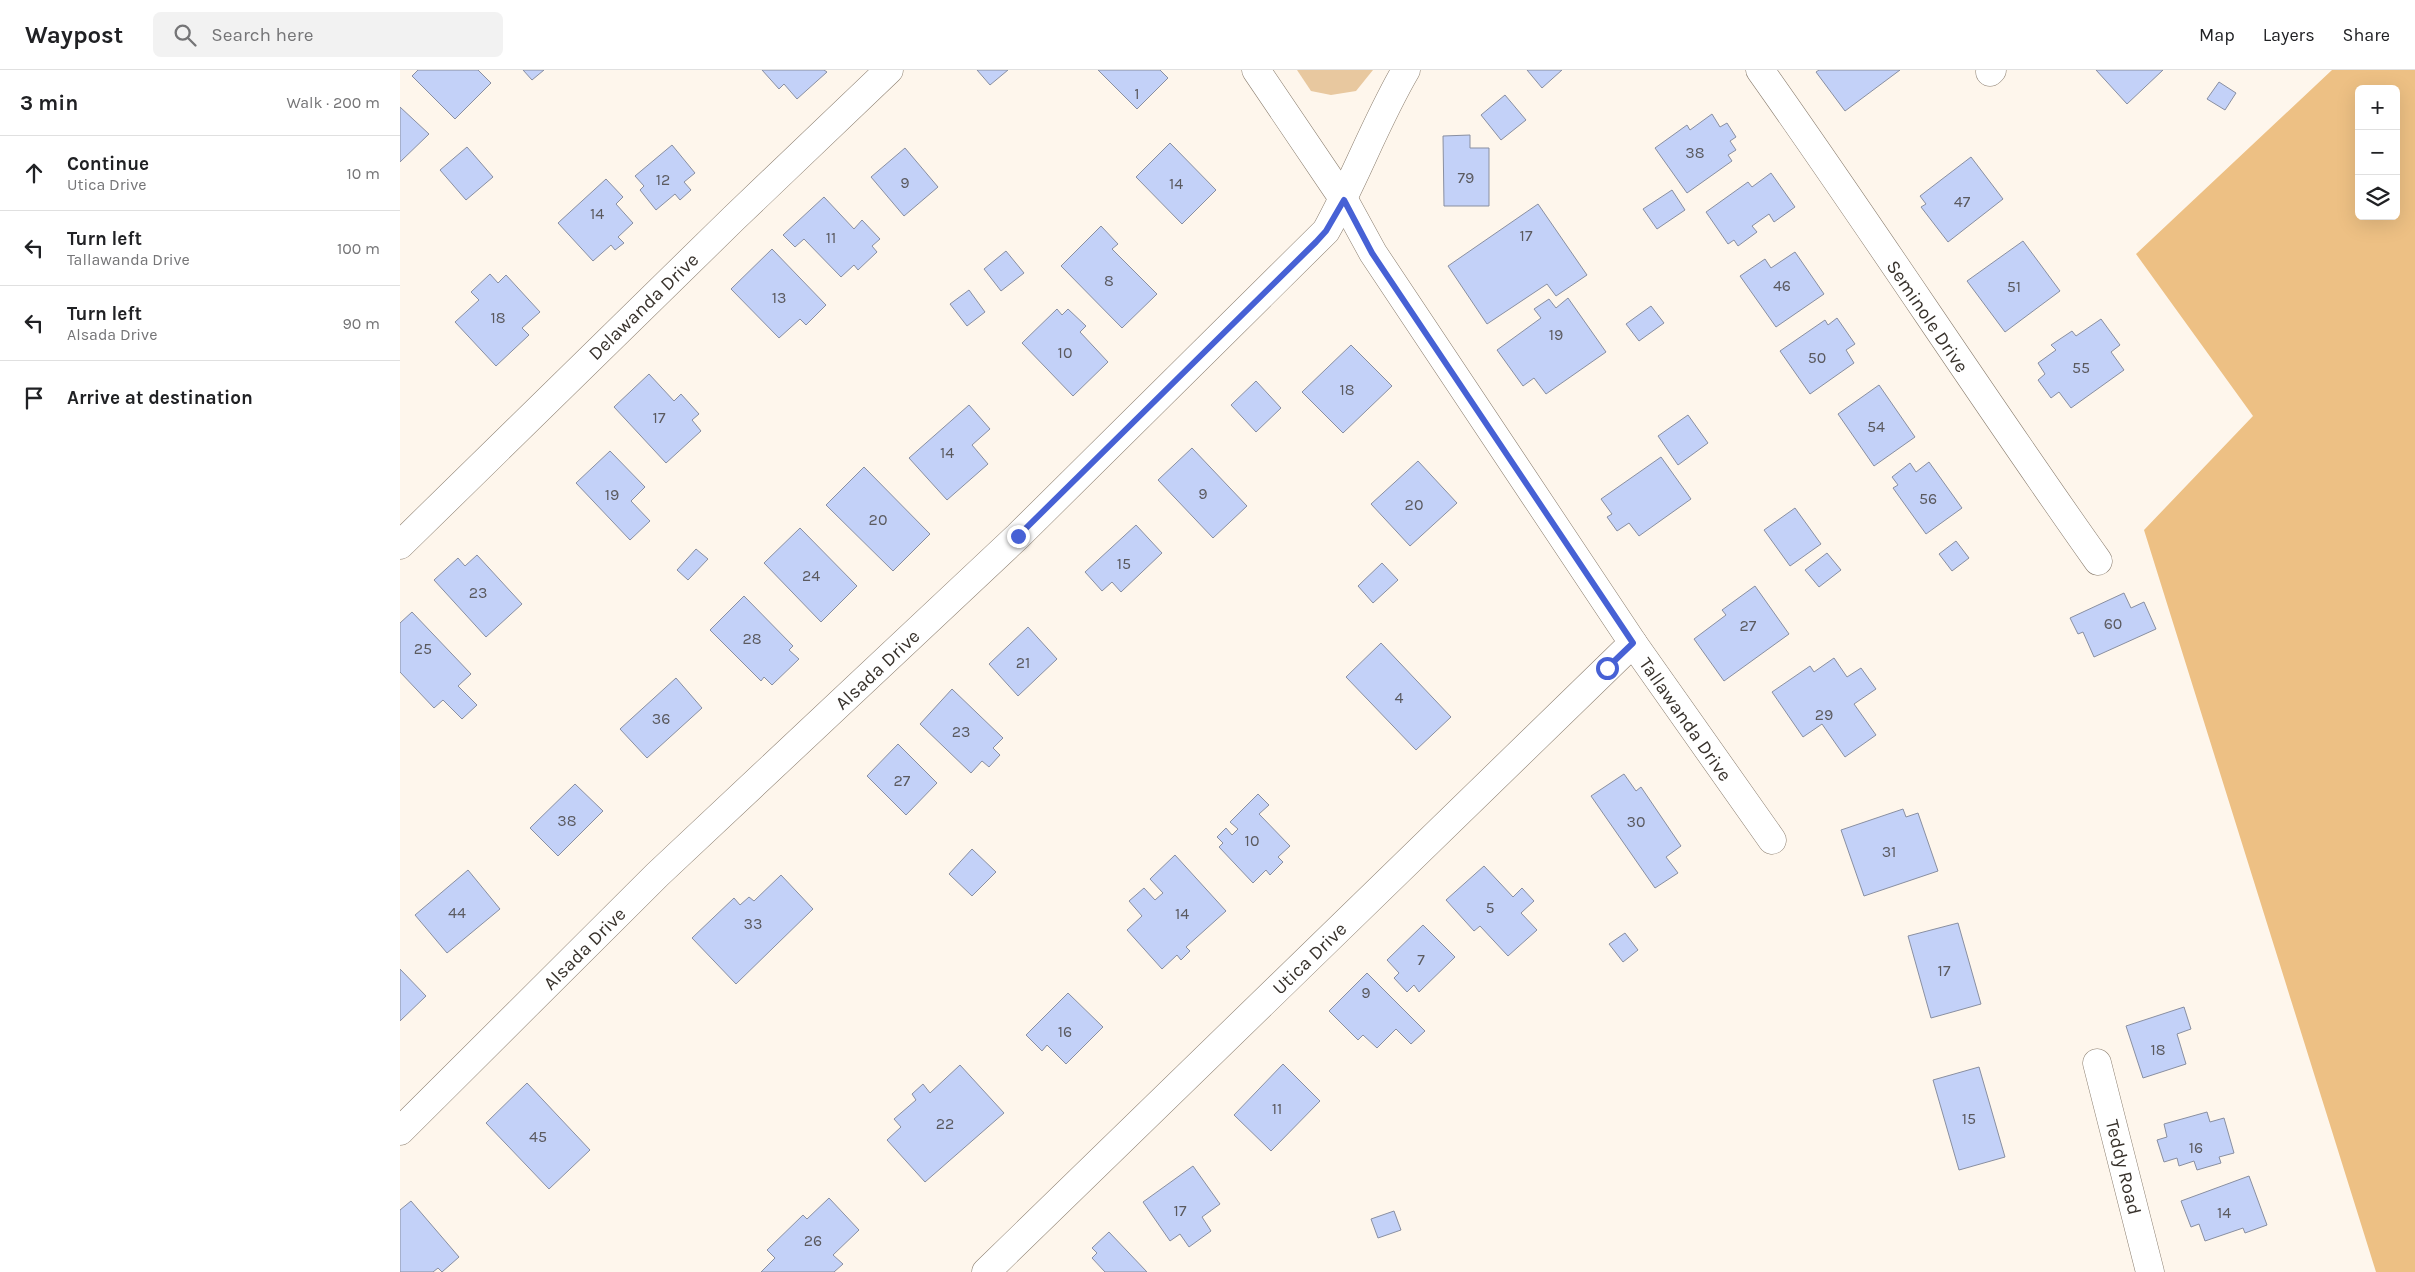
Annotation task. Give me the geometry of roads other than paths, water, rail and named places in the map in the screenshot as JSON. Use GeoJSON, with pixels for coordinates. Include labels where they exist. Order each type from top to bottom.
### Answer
{"type":"FeatureCollection","features":[{"type":"Feature","properties":{"kind":"street","name":"Delawanda Drive"},"geometry":{"type":"LineString","coordinates":[[400,545],[726,226],[889,70]]}},
{"type":"Feature","properties":{"kind":"street","name":"Tallawanda Drive"},"geometry":{"type":"LineString","coordinates":[[1256,70],[1344,200],[1372,253],[1633,643],[1772,840]]}},
{"type":"Feature","properties":{"kind":"street","name":"Alsada Drive"},"geometry":{"type":"LineString","coordinates":[[400,1131],[657,875],[1018,536],[1316,242],[1326,231],[1344,200],[1395,89],[1406,70]]}},
{"type":"Feature","properties":{"kind":"street","name":"Seminole Drive"},"geometry":{"type":"LineString","coordinates":[[1760,70],[1818,152],[2019,450],[2098,561]]}},
{"type":"Feature","properties":{"kind":"street","name":"Utica Drive"},"geometry":{"type":"LineString","coordinates":[[986,1272],[1633,643]]}},
{"type":"Feature","properties":{"kind":"street","name":"Teddy Road"},"geometry":{"type":"LineString","coordinates":[[2097,1063],[2150,1272]]}}]}
